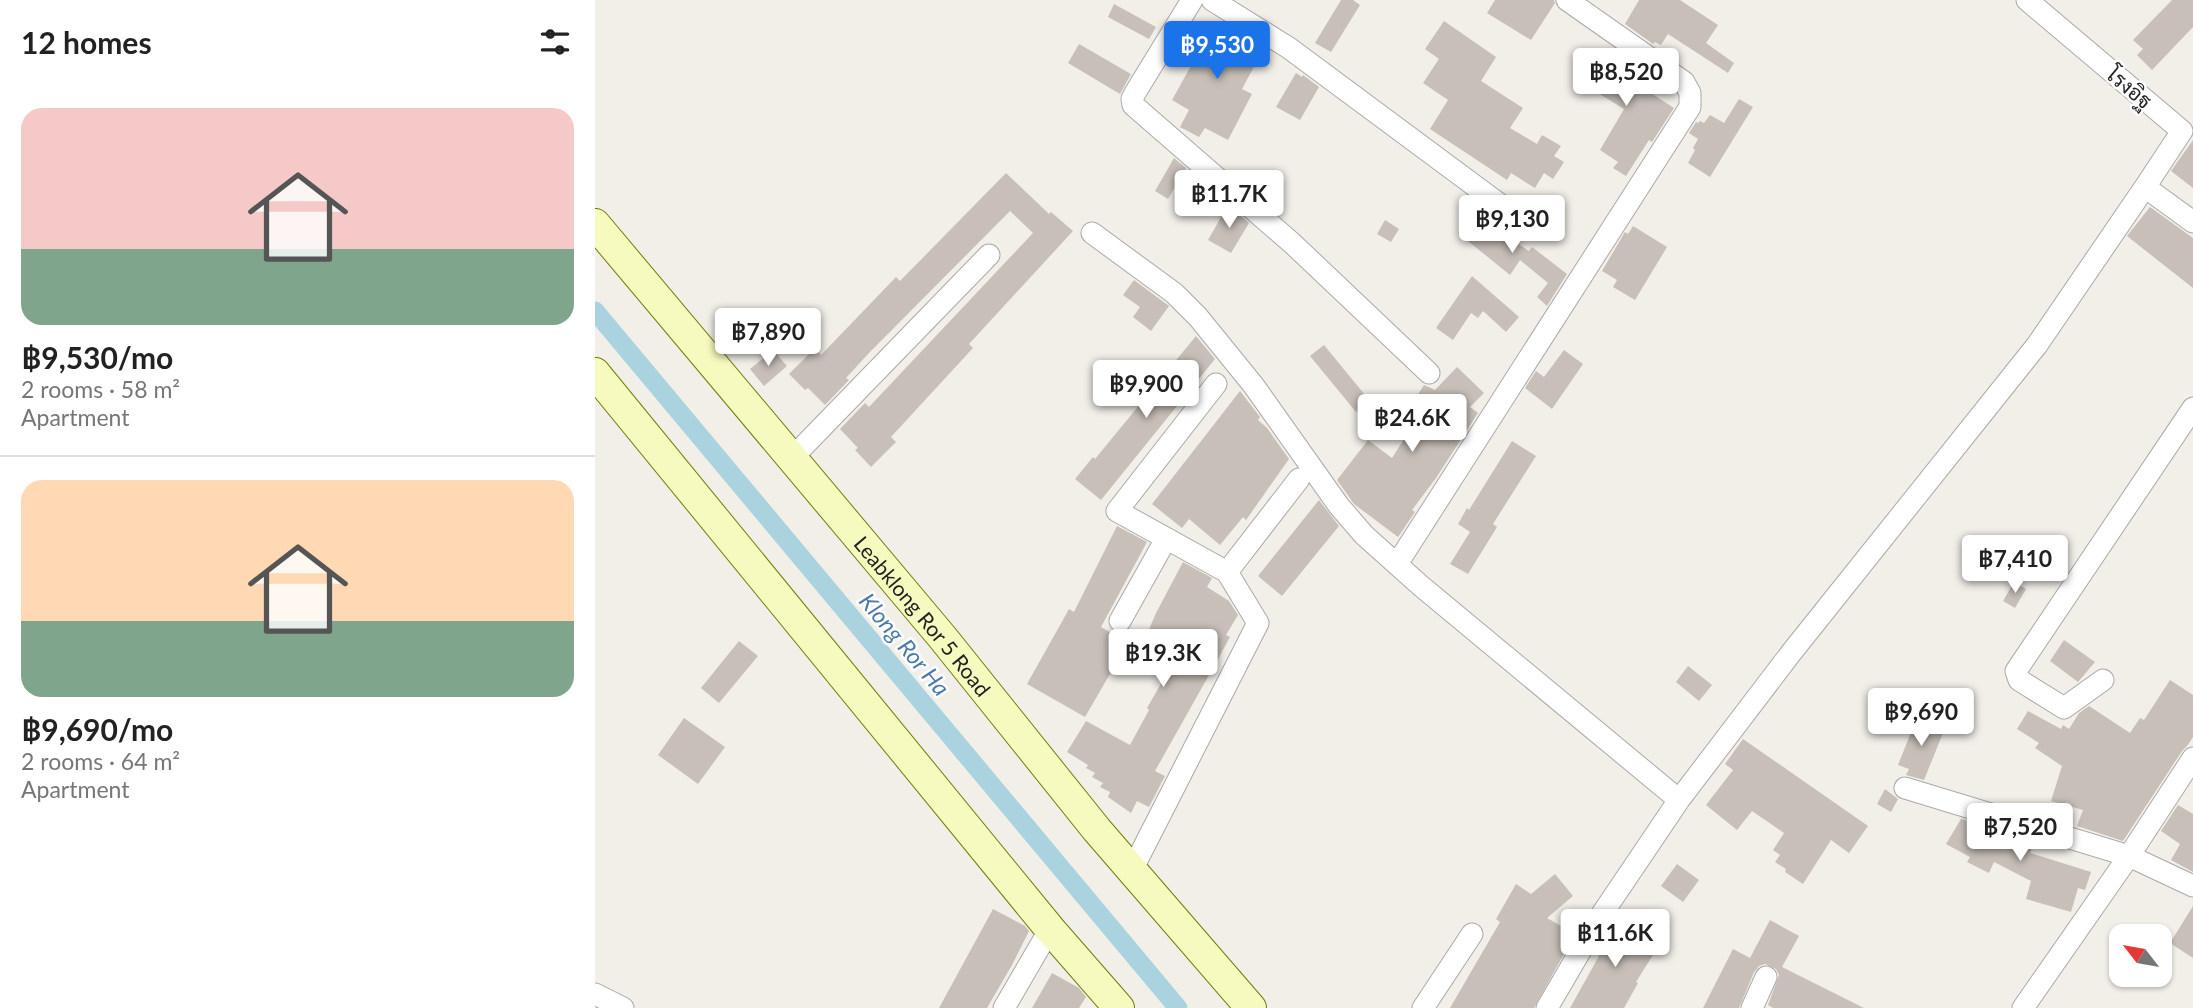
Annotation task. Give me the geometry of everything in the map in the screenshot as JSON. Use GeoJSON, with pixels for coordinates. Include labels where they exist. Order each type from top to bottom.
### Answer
{"type":"FeatureCollection","features":[{"type":"Feature","properties":{"kind":"street"},"geometry":{"type":"LineString","coordinates":[[1192,0],[1135,93],[1133,105],[1293,244],[1429,373]]}},
{"type":"Feature","properties":{"kind":"street"},"geometry":{"type":"LineString","coordinates":[[1212,0],[1279,41],[1525,223]]}},
{"type":"Feature","properties":{"kind":"street"},"geometry":{"type":"LineString","coordinates":[[1397,564],[1690,107],[1690,93],[1684,82],[1567,0]]}},
{"type":"Feature","properties":{"kind":"street","name":"โรงอิฐ"},"geometry":{"type":"LineString","coordinates":[[2027,0],[2182,131],[2145,187]]}},
{"type":"Feature","properties":{"kind":"street"},"geometry":{"type":"LineString","coordinates":[[1548,1008],[1602,914],[1679,800],[1791,653],[2037,345],[2145,187],[2193,222]]}},
{"type":"Feature","properties":{"kind":"street","name":"Leabklong Ror 5 Road"},"geometry":{"type":"LineString","coordinates":[[595,224],[943,638],[1132,870],[1251,1008]]}},
{"type":"Feature","properties":{"kind":"street"},"geometry":{"type":"LineString","coordinates":[[1092,233],[1174,293],[1198,317],[1254,386],[1339,506],[1364,535],[1679,800]]}},
{"type":"Feature","properties":{"kind":"street"},"geometry":{"type":"LineString","coordinates":[[791,459],[989,255]]}},
{"type":"Feature","properties":{"kind":"street"},"geometry":{"type":"LineString","coordinates":[[595,373],[1051,929],[1119,1008]]}},
{"type":"Feature","properties":{"kind":"street"},"geometry":{"type":"LineString","coordinates":[[1132,870],[1258,623],[1227,572],[1117,511],[1216,384]]}},
{"type":"Feature","properties":{"kind":"street"},"geometry":{"type":"LineString","coordinates":[[2103,680],[2063,708],[2019,680],[2016,675],[2018,668],[2193,408]]}},
{"type":"Feature","properties":{"kind":"street"},"geometry":{"type":"LineString","coordinates":[[1227,572],[1299,479]]}},
{"type":"Feature","properties":{"kind":"street"},"geometry":{"type":"LineString","coordinates":[[1120,621],[1166,540]]}},
{"type":"Feature","properties":{"kind":"street"},"geometry":{"type":"LineString","coordinates":[[2023,1008],[2129,856],[2193,758]]}},
{"type":"Feature","properties":{"kind":"street"},"geometry":{"type":"LineString","coordinates":[[1905,788],[2129,856],[2193,886]]}},
{"type":"Feature","properties":{"kind":"street"},"geometry":{"type":"LineString","coordinates":[[1004,1008],[1051,929]]}},
{"type":"Feature","properties":{"kind":"street"},"geometry":{"type":"LineString","coordinates":[[1423,1008],[1472,934]]}},
{"type":"Feature","properties":{"kind":"street"},"geometry":{"type":"LineString","coordinates":[[1752,1008],[1766,977]]}},
{"type":"Feature","properties":{"kind":"street"},"geometry":{"type":"LineString","coordinates":[[595,994],[623,1008]]}},
{"type":"Feature","properties":{"kind":"building"},"geometry":{"type":"Polygon","coordinates":[[[1341,0],[1353,0],[1360,5],[1331,52],[1315,43],[1341,0]]]}},
{"type":"Feature","properties":{"kind":"building"},"geometry":{"type":"Polygon","coordinates":[[[1495,0],[1554,0],[1555,3],[1531,40],[1487,13],[1495,0]]]}},
{"type":"Feature","properties":{"kind":"building"},"geometry":{"type":"Polygon","coordinates":[[[1639,0],[1680,0],[1718,25],[1706,43],[1734,63],[1728,73],[1668,34],[1661,45],[1655,42],[1653,44],[1625,24],[1639,0]]]}},
{"type":"Feature","properties":{"kind":"building"},"geometry":{"type":"Polygon","coordinates":[[[2172,0],[2193,0],[2193,27],[2152,70],[2137,55],[2143,49],[2133,40],[2172,0]]]}},
{"type":"Feature","properties":{"kind":"building"},"geometry":{"type":"Polygon","coordinates":[[[1114,4],[1156,27],[1149,39],[1108,17],[1114,4]]]}},
{"type":"Feature","properties":{"kind":"building"},"geometry":{"type":"Polygon","coordinates":[[[1444,21],[1496,57],[1481,81],[1523,108],[1510,128],[1537,144],[1542,135],[1561,146],[1554,156],[1564,162],[1553,179],[1544,173],[1535,188],[1511,173],[1507,180],[1430,129],[1448,100],[1423,83],[1439,59],[1425,49],[1444,21]]]}},
{"type":"Feature","properties":{"kind":"building"},"geometry":{"type":"Polygon","coordinates":[[[1205,22],[1236,41],[1241,33],[1264,48],[1242,89],[1252,94],[1228,140],[1205,128],[1199,137],[1180,127],[1189,110],[1172,100],[1197,55],[1186,49],[1199,26],[1202,27],[1205,22]]]}},
{"type":"Feature","properties":{"kind":"building"},"geometry":{"type":"Polygon","coordinates":[[[1079,44],[1131,74],[1120,94],[1068,63],[1079,44]]]}},
{"type":"Feature","properties":{"kind":"building"},"geometry":{"type":"Polygon","coordinates":[[[1585,51],[1609,65],[1617,51],[1639,67],[1631,80],[1674,108],[1626,176],[1613,168],[1618,162],[1600,150],[1624,109],[1593,90],[1597,84],[1574,70],[1585,51]]]}},
{"type":"Feature","properties":{"kind":"building"},"geometry":{"type":"Polygon","coordinates":[[[1296,73],[1319,87],[1300,120],[1276,107],[1296,73]]]}},
{"type":"Feature","properties":{"kind":"building"},"geometry":{"type":"Polygon","coordinates":[[[1739,99],[1753,107],[1710,177],[1688,163],[1698,139],[1689,133],[1696,122],[1704,123],[1710,115],[1724,123],[1739,99]]]}},
{"type":"Feature","properties":{"kind":"building"},"geometry":{"type":"Polygon","coordinates":[[[2193,140],[2193,188],[2171,171],[2193,140]]]}},
{"type":"Feature","properties":{"kind":"building"},"geometry":{"type":"Polygon","coordinates":[[[1174,158],[1186,168],[1168,199],[1155,191],[1174,158]]]}},
{"type":"Feature","properties":{"kind":"building"},"geometry":{"type":"Polygon","coordinates":[[[1006,173],[1049,214],[1051,212],[1073,231],[969,344],[973,348],[891,437],[896,442],[871,467],[840,429],[865,403],[869,407],[1033,233],[1010,211],[868,354],[846,378],[849,380],[825,405],[789,374],[815,348],[821,355],[896,277],[900,281],[1006,173]]]}},
{"type":"Feature","properties":{"kind":"building"},"geometry":{"type":"Polygon","coordinates":[[[1228,205],[1249,223],[1231,253],[1208,240],[1228,205]]]}},
{"type":"Feature","properties":{"kind":"building"},"geometry":{"type":"Polygon","coordinates":[[[2150,207],[2193,238],[2193,288],[2127,236],[2150,207]]]}},
{"type":"Feature","properties":{"kind":"building"},"geometry":{"type":"Polygon","coordinates":[[[1471,213],[1529,251],[1532,247],[1567,274],[1547,306],[1537,297],[1548,283],[1520,260],[1510,275],[1458,233],[1471,213]]]}},
{"type":"Feature","properties":{"kind":"building"},"geometry":{"type":"Polygon","coordinates":[[[1385,220],[1399,229],[1391,242],[1377,234],[1385,220]]]}},
{"type":"Feature","properties":{"kind":"building"},"geometry":{"type":"Polygon","coordinates":[[[1633,226],[1667,247],[1635,300],[1613,287],[1617,280],[1602,271],[1625,232],[1628,234],[1633,226]]]}},
{"type":"Feature","properties":{"kind":"building"},"geometry":{"type":"Polygon","coordinates":[[[1472,276],[1519,317],[1506,332],[1483,311],[1478,318],[1471,313],[1453,340],[1436,328],[1472,276]]]}},
{"type":"Feature","properties":{"kind":"building"},"geometry":{"type":"Polygon","coordinates":[[[1134,280],[1169,306],[1151,331],[1133,317],[1140,307],[1123,295],[1134,280]]]}},
{"type":"Feature","properties":{"kind":"building"},"geometry":{"type":"Polygon","coordinates":[[[1196,336],[1215,359],[1101,500],[1075,479],[1093,457],[1095,459],[1196,336]]]}},
{"type":"Feature","properties":{"kind":"building"},"geometry":{"type":"Polygon","coordinates":[[[1324,345],[1370,401],[1356,412],[1310,356],[1324,345]]]}},
{"type":"Feature","properties":{"kind":"building"},"geometry":{"type":"Polygon","coordinates":[[[773,350],[787,366],[764,386],[750,369],[773,350]]]}},
{"type":"Feature","properties":{"kind":"building"},"geometry":{"type":"Polygon","coordinates":[[[1564,350],[1583,364],[1552,409],[1525,388],[1536,371],[1544,377],[1564,350]]]}},
{"type":"Feature","properties":{"kind":"building"},"geometry":{"type":"Polygon","coordinates":[[[1457,367],[1484,393],[1470,407],[1478,413],[1412,510],[1415,512],[1398,537],[1354,504],[1337,480],[1368,440],[1392,458],[1408,433],[1398,426],[1424,385],[1435,390],[1457,367]]]}},
{"type":"Feature","properties":{"kind":"building"},"geometry":{"type":"Polygon","coordinates":[[[1240,391],[1260,417],[1258,420],[1289,459],[1246,520],[1243,517],[1220,545],[1189,519],[1182,528],[1152,504],[1240,391]]]}},
{"type":"Feature","properties":{"kind":"building"},"geometry":{"type":"Polygon","coordinates":[[[1512,441],[1536,456],[1493,524],[1497,527],[1468,574],[1450,564],[1470,532],[1458,524],[1512,441]]]}},
{"type":"Feature","properties":{"kind":"building"},"geometry":{"type":"Polygon","coordinates":[[[1319,500],[1339,526],[1282,596],[1258,576],[1319,500]]]}},
{"type":"Feature","properties":{"kind":"building"},"geometry":{"type":"Polygon","coordinates":[[[1117,526],[1147,542],[1101,627],[1128,643],[1085,717],[1027,684],[1069,609],[1074,612],[1117,526]]]}},
{"type":"Feature","properties":{"kind":"building"},"geometry":{"type":"Polygon","coordinates":[[[1183,562],[1212,578],[1207,587],[1229,601],[1238,615],[1226,635],[1230,637],[1155,771],[1165,776],[1149,807],[1137,801],[1131,813],[1108,797],[1110,792],[1100,787],[1103,783],[1092,777],[1095,773],[1086,768],[1088,765],[1067,752],[1086,721],[1130,745],[1149,710],[1147,708],[1173,663],[1141,648],[1183,562]]]}},
{"type":"Feature","properties":{"kind":"building"},"geometry":{"type":"Polygon","coordinates":[[[2014,582],[2026,589],[2015,608],[2003,601],[2014,582]]]}},
{"type":"Feature","properties":{"kind":"building"},"geometry":{"type":"Polygon","coordinates":[[[2064,640],[2095,662],[2078,682],[2050,661],[2064,640]]]}},
{"type":"Feature","properties":{"kind":"building"},"geometry":{"type":"Polygon","coordinates":[[[739,641],[758,656],[719,703],[701,688],[739,641]]]}},
{"type":"Feature","properties":{"kind":"building"},"geometry":{"type":"Polygon","coordinates":[[[1688,666],[1712,685],[1699,701],[1676,682],[1688,666]]]}},
{"type":"Feature","properties":{"kind":"building"},"geometry":{"type":"Polygon","coordinates":[[[2170,680],[2193,695],[2193,737],[2123,841],[2077,826],[2083,810],[2051,801],[2062,766],[2035,748],[2039,743],[2017,729],[2028,711],[2061,729],[2063,725],[2069,729],[2079,713],[2089,706],[2130,733],[2140,718],[2144,720],[2170,680]]]}},
{"type":"Feature","properties":{"kind":"building"},"geometry":{"type":"Polygon","coordinates":[[[1917,717],[1945,728],[1924,780],[1906,775],[1909,769],[1898,765],[1917,717]]]}},
{"type":"Feature","properties":{"kind":"building"},"geometry":{"type":"Polygon","coordinates":[[[684,718],[725,747],[698,784],[658,755],[684,718]]]}},
{"type":"Feature","properties":{"kind":"building"},"geometry":{"type":"Polygon","coordinates":[[[1743,739],[1868,826],[1849,853],[1831,840],[1803,884],[1775,862],[1780,855],[1773,850],[1784,833],[1752,811],[1737,830],[1706,805],[1733,770],[1725,764],[1743,739]]]}},
{"type":"Feature","properties":{"kind":"building"},"geometry":{"type":"Polygon","coordinates":[[[1885,789],[1898,799],[1891,812],[1877,804],[1885,789]]]}},
{"type":"Feature","properties":{"kind":"building"},"geometry":{"type":"Polygon","coordinates":[[[2178,805],[2193,814],[2193,872],[2171,860],[2180,844],[2161,831],[2178,805]]]}},
{"type":"Feature","properties":{"kind":"building"},"geometry":{"type":"Polygon","coordinates":[[[1961,819],[2035,841],[2030,853],[2091,872],[2085,890],[2078,888],[2071,912],[2026,899],[2031,881],[1994,862],[1989,873],[1967,862],[1970,857],[1946,844],[1961,819]]]}},
{"type":"Feature","properties":{"kind":"building"},"geometry":{"type":"Polygon","coordinates":[[[1677,864],[1699,880],[1683,902],[1661,886],[1677,864]]]}},
{"type":"Feature","properties":{"kind":"building"},"geometry":{"type":"Polygon","coordinates":[[[1555,874],[1573,896],[1547,918],[1575,934],[1534,1008],[1450,1008],[1500,922],[1496,919],[1516,884],[1531,894],[1555,874]]]}},
{"type":"Feature","properties":{"kind":"building"},"geometry":{"type":"Polygon","coordinates":[[[2193,906],[2193,958],[2172,944],[2172,940],[2193,906]]]}},
{"type":"Feature","properties":{"kind":"building"},"geometry":{"type":"Polygon","coordinates":[[[993,909],[1025,926],[1029,931],[1012,965],[987,1008],[939,1008],[993,909]]]}},
{"type":"Feature","properties":{"kind":"building"},"geometry":{"type":"Polygon","coordinates":[[[1614,920],[1658,947],[1636,982],[1638,983],[1624,1008],[1570,1008],[1599,956],[1594,953],[1614,920]]]}},
{"type":"Feature","properties":{"kind":"building"},"geometry":{"type":"Polygon","coordinates":[[[1770,920],[1799,936],[1782,967],[1864,1008],[1773,1008],[1768,1005],[1779,975],[1776,969],[1765,964],[1754,972],[1739,1008],[1703,1008],[1733,949],[1750,958],[1770,920]]]}},
{"type":"Feature","properties":{"kind":"building"},"geometry":{"type":"Polygon","coordinates":[[[1052,973],[1079,988],[1086,997],[1079,1008],[1032,1008],[1052,973]]]}},
{"type":"Feature","properties":{"kind":"waterway","name":"Klong Ror Ha"},"geometry":{"type":"LineString","coordinates":[[595,311],[1178,1008]]}}]}
